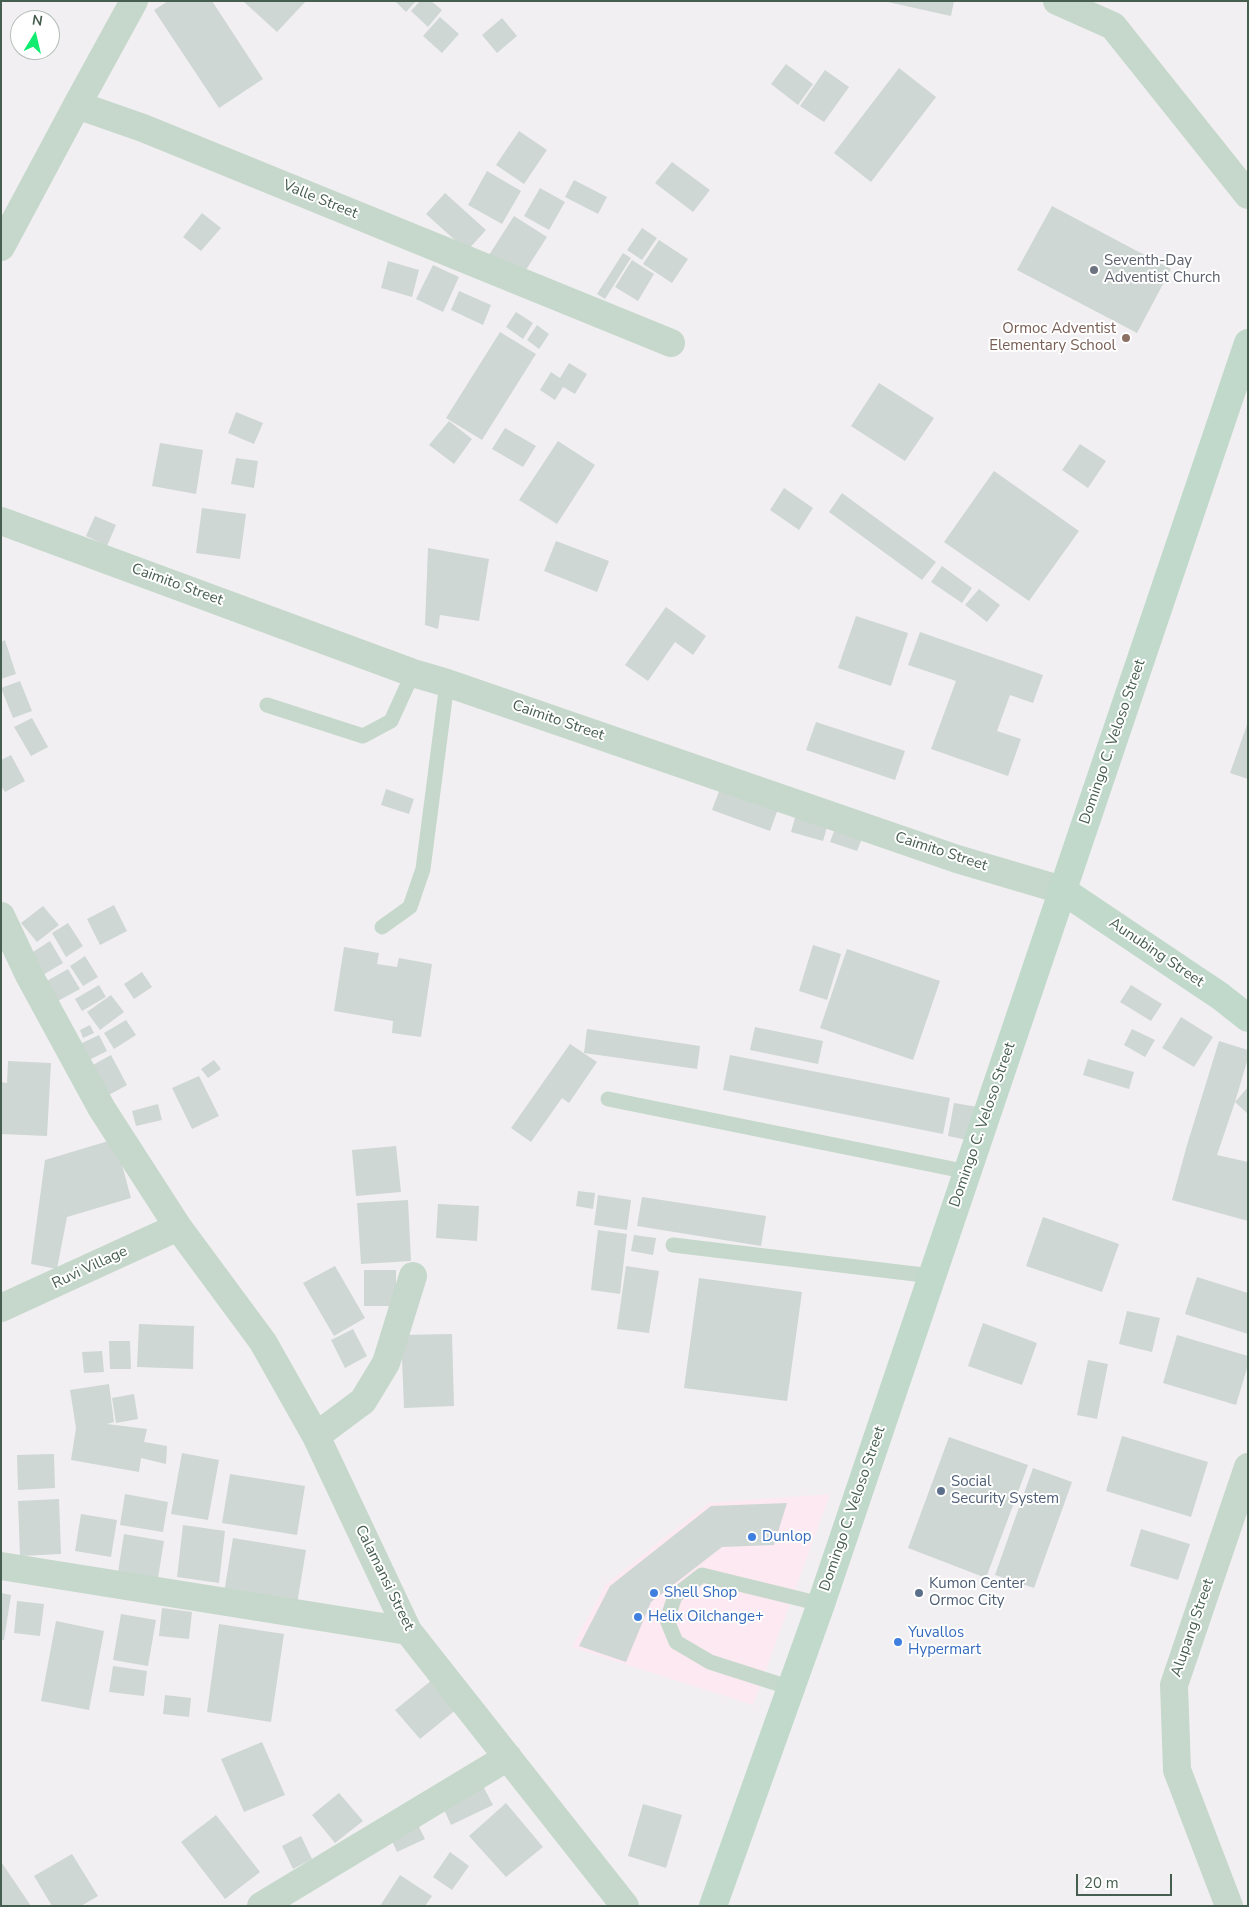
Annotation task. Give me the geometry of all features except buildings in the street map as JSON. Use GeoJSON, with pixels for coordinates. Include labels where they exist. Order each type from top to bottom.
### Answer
{"type":"FeatureCollection","features":[{"type":"Feature","properties":{"kind":"main road","name":"Domingo C. Veloso Street"},"geometry":{"type":"LineString","coordinates":[[713,1906],[821,1604],[1062,890],[1242,379],[1248,343]]}},
{"type":"Feature","properties":{"kind":"main road","name":"Aunubing Street"},"geometry":{"type":"LineString","coordinates":[[1062,890],[1220,996],[1248,1018]]}},
{"type":"Feature","properties":{"kind":"street"},"geometry":{"type":"LineString","coordinates":[[1,247],[134,1]]}},
{"type":"Feature","properties":{"kind":"street"},"geometry":{"type":"LineString","coordinates":[[1058,1],[1113,26],[1248,195]]}},
{"type":"Feature","properties":{"kind":"street","name":"Valle Street"},"geometry":{"type":"LineString","coordinates":[[77,105],[152,131],[671,343]]}},
{"type":"Feature","properties":{"kind":"street","name":"Caimito Street"},"geometry":{"type":"LineString","coordinates":[[1,521],[413,673],[447,683],[957,859],[1062,890]]}},
{"type":"Feature","properties":{"kind":"street","name":"Calamansi Street"},"geometry":{"type":"LineString","coordinates":[[1,916],[29,974],[102,1109],[178,1227],[263,1342],[316,1436],[408,1631],[625,1906]]}},
{"type":"Feature","properties":{"kind":"street","name":"Ruvi Village"},"geometry":{"type":"LineString","coordinates":[[1,1308],[178,1227]]}},
{"type":"Feature","properties":{"kind":"street"},"geometry":{"type":"LineString","coordinates":[[316,1436],[363,1401],[386,1363],[413,1276]]}},
{"type":"Feature","properties":{"kind":"street","name":"Alupang Street"},"geometry":{"type":"LineString","coordinates":[[1229,1906],[1176,1770],[1174,1685],[1248,1467]]}},
{"type":"Feature","properties":{"kind":"street"},"geometry":{"type":"LineString","coordinates":[[1,1566],[408,1631]]}},
{"type":"Feature","properties":{"kind":"street"},"geometry":{"type":"LineString","coordinates":[[261,1906],[508,1758]]}},
{"type":"Feature","properties":{"kind":"lane"},"geometry":{"type":"LineString","coordinates":[[267,705],[363,736],[391,721],[413,673]]}},
{"type":"Feature","properties":{"kind":"lane"},"geometry":{"type":"LineString","coordinates":[[382,927],[410,907],[423,869],[447,683]]}},
{"type":"Feature","properties":{"kind":"lane"},"geometry":{"type":"LineString","coordinates":[[608,1099],[968,1172]]}},
{"type":"Feature","properties":{"kind":"lane"},"geometry":{"type":"LineString","coordinates":[[673,1244],[932,1276]]}},
{"type":"Feature","properties":{"kind":"lane"},"geometry":{"type":"LineString","coordinates":[[791,1688],[710,1662],[676,1642],[667,1620],[675,1596],[702,1575],[821,1604]]}},
{"type":"Feature","properties":{"kind":"shaded area"},"geometry":{"type":"Polygon","coordinates":[[[830,1494],[753,1705],[572,1647],[606,1584],[709,1503],[830,1494]]]}},
{"type":"Feature","properties":{"kind":"place","name":"Seventh-Day Adventist Church"},"geometry":{"type":"Point","coordinates":[1094,270]}},
{"type":"Feature","properties":{"kind":"place","name":"Ormoc Adventist Elementary School"},"geometry":{"type":"Point","coordinates":[1126,338]}},
{"type":"Feature","properties":{"kind":"place","name":"Social Security System"},"geometry":{"type":"Point","coordinates":[941,1491]}},
{"type":"Feature","properties":{"kind":"place","name":"Dunlop"},"geometry":{"type":"Point","coordinates":[752,1537]}},
{"type":"Feature","properties":{"kind":"place","name":"Shell Shop"},"geometry":{"type":"Point","coordinates":[654,1593]}},
{"type":"Feature","properties":{"kind":"place","name":"Kumon Center Ormoc City"},"geometry":{"type":"Point","coordinates":[919,1593]}},
{"type":"Feature","properties":{"kind":"place","name":"Helix Oilchange+"},"geometry":{"type":"Point","coordinates":[638,1617]}},
{"type":"Feature","properties":{"kind":"place","name":"Yuvallos Hypermart"},"geometry":{"type":"Point","coordinates":[898,1642]}}]}
